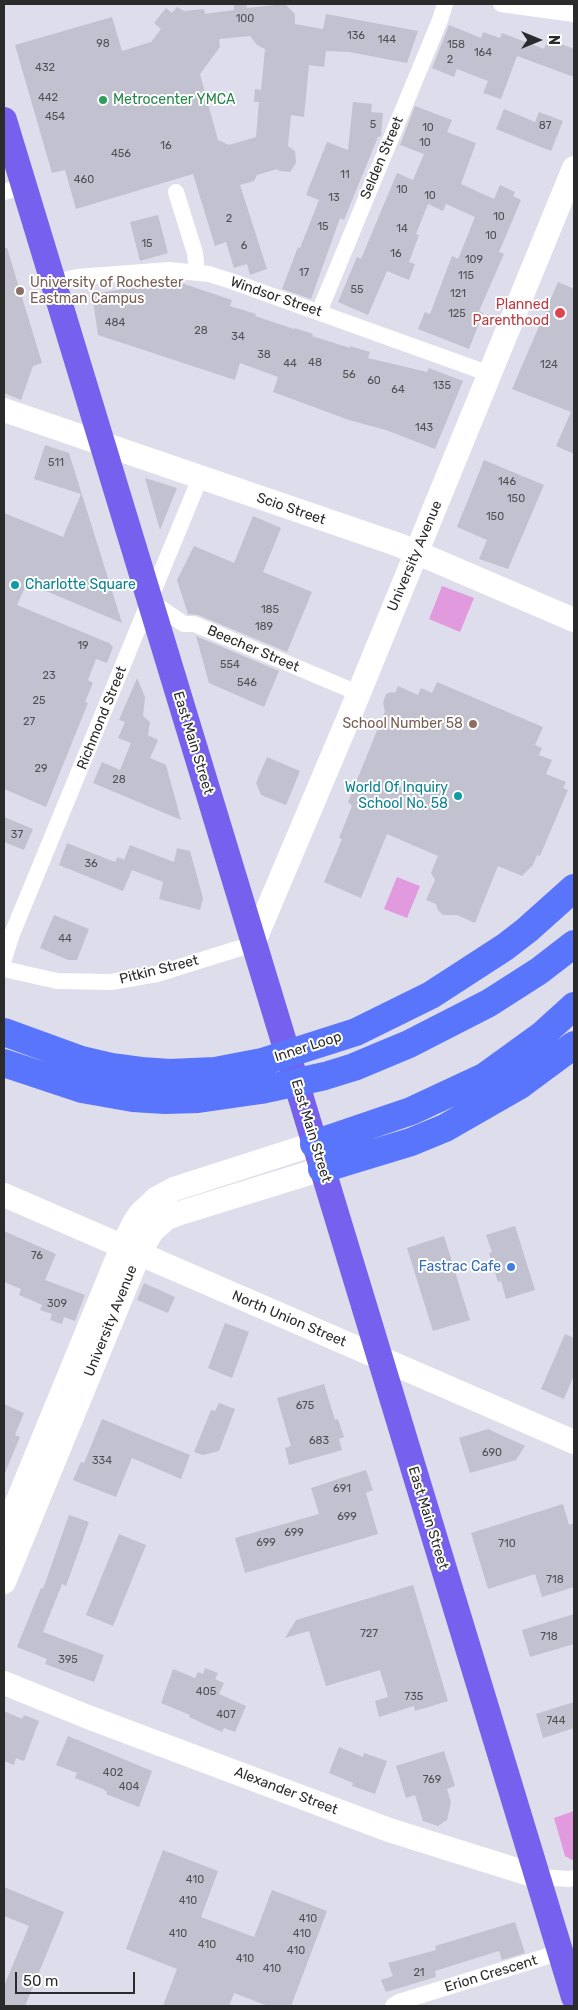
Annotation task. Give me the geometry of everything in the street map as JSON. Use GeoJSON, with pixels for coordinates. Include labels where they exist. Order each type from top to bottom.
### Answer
{"type":"FeatureCollection","features":[{"type":"Feature","properties":{"kind":"highway","name":"Inner Loop"},"geometry":{"type":"LineString","coordinates":[[4,1032],[81,1060],[141,1071],[215,1071],[262,1062],[356,1032],[431,995],[512,941],[574,888]]}},
{"type":"Feature","properties":{"kind":"highway"},"geometry":{"type":"LineString","coordinates":[[4,1063],[82,1089],[133,1098],[198,1100],[270,1088],[325,1076],[354,1067],[438,1030],[515,987],[574,944]]}},
{"type":"Feature","properties":{"kind":"highway"},"geometry":{"type":"LineString","coordinates":[[318,1156],[484,1077],[535,1040],[574,1006]]}},
{"type":"Feature","properties":{"kind":"highway"},"geometry":{"type":"LineString","coordinates":[[318,1156],[411,1142],[445,1128],[520,1085],[574,1046]]}},
{"type":"Feature","properties":{"kind":"main road","name":"East Main Street"},"geometry":{"type":"LineString","coordinates":[[4,120],[14,189],[53,283],[574,1997]]}},
{"type":"Feature","properties":{"kind":"street","name":"Selden Street"},"geometry":{"type":"LineString","coordinates":[[319,312],[445,4]]}},
{"type":"Feature","properties":{"kind":"street"},"geometry":{"type":"LineString","coordinates":[[501,4],[574,14]]}},
{"type":"Feature","properties":{"kind":"street","name":"University Avenue"},"geometry":{"type":"LineString","coordinates":[[253,944],[574,168]]}},
{"type":"Feature","properties":{"kind":"street"},"geometry":{"type":"LineString","coordinates":[[176,192],[195,253],[197,272]]}},
{"type":"Feature","properties":{"kind":"street","name":"Windsor Street"},"geometry":{"type":"LineString","coordinates":[[53,283],[84,276],[169,270],[197,272],[231,281],[490,374]]}},
{"type":"Feature","properties":{"kind":"street","name":"Scio Street"},"geometry":{"type":"LineString","coordinates":[[4,410],[416,552],[574,620]]}},
{"type":"Feature","properties":{"kind":"street","name":"Richmond Street"},"geometry":{"type":"LineString","coordinates":[[4,959],[12,934],[200,478]]}},
{"type":"Feature","properties":{"kind":"street","name":"Beecher Street"},"geometry":{"type":"LineString","coordinates":[[150,601],[184,624],[194,624],[358,693]]}},
{"type":"Feature","properties":{"kind":"street","name":"Pitkin Street"},"geometry":{"type":"LineString","coordinates":[[4,969],[57,981],[111,982],[157,974],[253,944]]}},
{"type":"Feature","properties":{"kind":"street","name":"University Avenue"},"geometry":{"type":"LineString","coordinates":[[4,1582],[130,1250],[134,1223],[141,1213],[164,1194],[181,1186],[318,1156]]}},
{"type":"Feature","properties":{"kind":"street","name":"North Union Street"},"geometry":{"type":"LineString","coordinates":[[4,1195],[574,1442]]}},
{"type":"Feature","properties":{"kind":"street","name":"University Avenue"},"geometry":{"type":"LineString","coordinates":[[4,1534],[130,1250]]}},
{"type":"Feature","properties":{"kind":"street","name":"Alexander Street"},"geometry":{"type":"LineString","coordinates":[[4,1683],[88,1717],[389,1830],[539,1877],[574,1878]]}},
{"type":"Feature","properties":{"kind":"street","name":"Erion Crescent"},"geometry":{"type":"LineString","coordinates":[[393,2006],[399,2002],[561,1952]]}},
{"type":"Feature","properties":{"kind":"shaded area"},"geometry":{"type":"Polygon","coordinates":[[[442,586],[474,598],[460,632],[429,619],[442,586]]]}},
{"type":"Feature","properties":{"kind":"shaded area"},"geometry":{"type":"Polygon","coordinates":[[[397,877],[420,886],[407,918],[384,909],[397,877]]]}},
{"type":"Feature","properties":{"kind":"shaded area"},"geometry":{"type":"Polygon","coordinates":[[[574,1811],[574,1859],[572,1860],[565,1856],[554,1818],[574,1811]]]}},
{"type":"Feature","properties":{"kind":"building"},"geometry":{"type":"Polygon","coordinates":[[[246,4],[247,8],[285,4],[295,14],[295,24],[323,29],[326,14],[418,31],[407,63],[349,52],[326,51],[324,67],[309,65],[304,117],[291,115],[288,146],[295,151],[296,163],[290,172],[277,169],[257,175],[254,181],[240,185],[267,269],[250,275],[247,264],[234,268],[226,242],[215,246],[193,174],[76,209],[65,170],[52,173],[15,45],[112,17],[122,51],[151,42],[161,29],[154,23],[166,8],[172,13],[177,7],[184,11],[204,9],[205,14],[234,10],[234,5],[246,4]],[[250,36],[219,39],[220,47],[200,74],[218,140],[229,145],[256,137],[259,102],[254,102],[255,89],[261,90],[265,49],[257,45],[250,36]]]}},
{"type":"Feature","properties":{"kind":"building"},"geometry":{"type":"Polygon","coordinates":[[[449,25],[481,38],[483,32],[500,38],[502,33],[544,49],[548,39],[574,49],[574,77],[517,56],[501,99],[483,93],[488,81],[457,69],[454,77],[432,68],[449,25]]]}},
{"type":"Feature","properties":{"kind":"building"},"geometry":{"type":"Polygon","coordinates":[[[353,102],[372,104],[371,112],[383,113],[381,136],[378,137],[344,220],[340,218],[311,299],[282,289],[319,200],[306,195],[327,142],[348,150],[353,102]]]}},
{"type":"Feature","properties":{"kind":"building"},"geometry":{"type":"Polygon","coordinates":[[[415,106],[452,120],[447,132],[476,143],[461,184],[494,199],[500,185],[515,192],[513,196],[521,200],[499,252],[504,254],[479,311],[483,313],[469,349],[418,329],[425,312],[430,314],[452,256],[458,259],[475,217],[446,204],[443,211],[428,204],[416,234],[419,235],[409,262],[415,264],[409,280],[387,271],[368,315],[338,302],[357,257],[361,259],[397,173],[413,180],[424,154],[400,145],[415,106]]]}},
{"type":"Feature","properties":{"kind":"building"},"geometry":{"type":"Polygon","coordinates":[[[504,109],[535,122],[539,112],[563,121],[551,151],[496,129],[504,109]]]}},
{"type":"Feature","properties":{"kind":"building"},"geometry":{"type":"Polygon","coordinates":[[[158,215],[168,253],[140,261],[130,222],[158,215]]]}},
{"type":"Feature","properties":{"kind":"building"},"geometry":{"type":"Polygon","coordinates":[[[4,248],[7,248],[42,363],[33,366],[21,400],[4,393],[4,248]]]}},
{"type":"Feature","properties":{"kind":"building"},"geometry":{"type":"Polygon","coordinates":[[[175,281],[232,300],[230,306],[256,314],[255,316],[350,348],[350,346],[370,352],[368,358],[427,372],[429,368],[463,381],[435,449],[386,430],[349,420],[273,392],[278,377],[240,363],[235,380],[98,335],[92,294],[175,281]]]}},
{"type":"Feature","properties":{"kind":"building"},"geometry":{"type":"Polygon","coordinates":[[[558,282],[574,289],[574,454],[556,446],[571,412],[512,389],[558,282]]]}},
{"type":"Feature","properties":{"kind":"building"},"geometry":{"type":"Polygon","coordinates":[[[45,445],[69,453],[122,623],[27,583],[17,605],[109,643],[113,647],[107,663],[96,659],[88,680],[93,683],[85,702],[88,703],[46,807],[4,789],[4,513],[63,537],[81,494],[34,479],[45,445]]]}},
{"type":"Feature","properties":{"kind":"building"},"geometry":{"type":"Polygon","coordinates":[[[484,460],[544,485],[508,569],[479,559],[487,540],[457,527],[484,460]]]}},
{"type":"Feature","properties":{"kind":"building"},"geometry":{"type":"Polygon","coordinates":[[[145,478],[177,488],[160,530],[145,478]]]}},
{"type":"Feature","properties":{"kind":"building"},"geometry":{"type":"Polygon","coordinates":[[[253,516],[281,528],[263,572],[312,592],[287,652],[198,615],[188,614],[177,580],[194,546],[234,563],[253,516]]]}},
{"type":"Feature","properties":{"kind":"building"},"geometry":{"type":"Polygon","coordinates":[[[196,636],[279,671],[264,707],[209,683],[196,636]]]}},
{"type":"Feature","properties":{"kind":"building"},"geometry":{"type":"Polygon","coordinates":[[[137,678],[145,697],[143,716],[150,722],[148,735],[158,740],[150,758],[166,765],[181,820],[93,783],[102,762],[120,770],[131,743],[118,738],[125,722],[119,720],[137,678]]]}},
{"type":"Feature","properties":{"kind":"building","name":"World Of Inquiry School No. 58"},"geometry":{"type":"Polygon","coordinates":[[[437,682],[543,727],[535,745],[542,748],[539,755],[552,760],[546,774],[566,782],[563,788],[568,790],[540,856],[537,855],[533,865],[522,876],[498,866],[475,923],[457,915],[443,915],[438,910],[436,904],[426,900],[435,880],[431,873],[438,856],[387,834],[361,898],[324,882],[342,839],[339,838],[352,806],[348,802],[385,711],[383,703],[386,694],[395,693],[398,686],[418,695],[421,688],[432,693],[437,682]]]}},
{"type":"Feature","properties":{"kind":"building"},"geometry":{"type":"Polygon","coordinates":[[[267,757],[300,771],[286,805],[261,795],[256,783],[267,757]]]}},
{"type":"Feature","properties":{"kind":"building"},"geometry":{"type":"Polygon","coordinates":[[[4,817],[33,829],[24,850],[4,842],[4,817]]]}},
{"type":"Feature","properties":{"kind":"building"},"geometry":{"type":"Polygon","coordinates":[[[67,843],[115,862],[118,857],[124,860],[130,845],[174,862],[177,848],[190,851],[203,898],[200,910],[159,899],[163,882],[132,870],[123,891],[59,865],[67,843]]]}},
{"type":"Feature","properties":{"kind":"building"},"geometry":{"type":"Polygon","coordinates":[[[54,915],[89,929],[77,960],[68,960],[40,948],[54,915]]]}},
{"type":"Feature","properties":{"kind":"building","name":"Fastrac Cafe"},"geometry":{"type":"Polygon","coordinates":[[[515,1226],[535,1290],[506,1299],[501,1281],[498,1282],[489,1253],[492,1252],[486,1235],[515,1226]]]}},
{"type":"Feature","properties":{"kind":"building"},"geometry":{"type":"Polygon","coordinates":[[[4,1231],[56,1254],[45,1280],[85,1295],[75,1321],[64,1317],[62,1324],[50,1320],[52,1314],[40,1310],[42,1305],[19,1295],[21,1289],[4,1282],[4,1231]]]}},
{"type":"Feature","properties":{"kind":"building"},"geometry":{"type":"Polygon","coordinates":[[[444,1236],[470,1320],[433,1331],[407,1248],[444,1236]]]}},
{"type":"Feature","properties":{"kind":"building"},"geometry":{"type":"Polygon","coordinates":[[[144,1283],[175,1297],[168,1313],[137,1300],[144,1283]]]}},
{"type":"Feature","properties":{"kind":"building"},"geometry":{"type":"Polygon","coordinates":[[[225,1323],[249,1332],[232,1378],[208,1368],[225,1323]]]}},
{"type":"Feature","properties":{"kind":"building"},"geometry":{"type":"Polygon","coordinates":[[[565,1334],[574,1338],[574,1375],[564,1399],[541,1389],[565,1334]]]}},
{"type":"Feature","properties":{"kind":"building"},"geometry":{"type":"Polygon","coordinates":[[[324,1384],[335,1420],[338,1419],[344,1437],[339,1439],[342,1450],[289,1465],[285,1448],[291,1446],[277,1398],[324,1384]]]}},
{"type":"Feature","properties":{"kind":"building"},"geometry":{"type":"Polygon","coordinates":[[[219,1403],[235,1409],[219,1451],[203,1455],[194,1452],[211,1410],[215,1411],[219,1403]]]}},
{"type":"Feature","properties":{"kind":"building"},"geometry":{"type":"Polygon","coordinates":[[[4,1404],[24,1413],[15,1435],[20,1437],[4,1475],[4,1404]]]}},
{"type":"Feature","properties":{"kind":"building"},"geometry":{"type":"Polygon","coordinates":[[[102,1419],[190,1455],[181,1479],[132,1458],[116,1497],[73,1480],[81,1462],[84,1463],[102,1419]]]}},
{"type":"Feature","properties":{"kind":"building"},"geometry":{"type":"Polygon","coordinates":[[[488,1429],[525,1446],[516,1460],[470,1473],[459,1438],[488,1429]]]}},
{"type":"Feature","properties":{"kind":"building"},"geometry":{"type":"Polygon","coordinates":[[[366,1470],[373,1490],[366,1493],[378,1534],[245,1573],[235,1538],[319,1514],[311,1488],[366,1470]]]}},
{"type":"Feature","properties":{"kind":"building"},"geometry":{"type":"Polygon","coordinates":[[[563,1504],[569,1525],[574,1523],[574,1587],[542,1597],[535,1574],[488,1589],[471,1533],[563,1504]]]}},
{"type":"Feature","properties":{"kind":"building"},"geometry":{"type":"Polygon","coordinates":[[[69,1515],[89,1522],[66,1586],[62,1584],[43,1632],[104,1655],[94,1682],[45,1664],[47,1659],[17,1647],[41,1588],[43,1589],[69,1515]]]}},
{"type":"Feature","properties":{"kind":"building"},"geometry":{"type":"Polygon","coordinates":[[[119,1534],[146,1545],[113,1626],[86,1615],[119,1534]]]}},
{"type":"Feature","properties":{"kind":"building"},"geometry":{"type":"Polygon","coordinates":[[[413,1585],[448,1701],[415,1711],[414,1706],[379,1717],[375,1701],[388,1697],[380,1670],[326,1686],[309,1631],[285,1638],[296,1620],[413,1585]]]}},
{"type":"Feature","properties":{"kind":"building"},"geometry":{"type":"Polygon","coordinates":[[[574,1614],[574,1644],[530,1657],[522,1630],[574,1614]]]}},
{"type":"Feature","properties":{"kind":"building"},"geometry":{"type":"Polygon","coordinates":[[[205,1668],[218,1673],[215,1679],[224,1683],[219,1694],[246,1706],[235,1732],[224,1728],[222,1732],[189,1717],[190,1715],[161,1703],[173,1669],[195,1678],[198,1672],[203,1674],[205,1668]]]}},
{"type":"Feature","properties":{"kind":"building"},"geometry":{"type":"Polygon","coordinates":[[[574,1702],[574,1728],[543,1738],[536,1714],[574,1702]]]}},
{"type":"Feature","properties":{"kind":"building"},"geometry":{"type":"Polygon","coordinates":[[[4,1711],[22,1719],[24,1715],[39,1721],[24,1761],[16,1758],[14,1765],[4,1761],[4,1711]]]}},
{"type":"Feature","properties":{"kind":"building"},"geometry":{"type":"Polygon","coordinates":[[[68,1736],[152,1771],[139,1807],[106,1794],[107,1792],[103,1789],[75,1778],[77,1773],[56,1765],[68,1736]]]}},
{"type":"Feature","properties":{"kind":"building"},"geometry":{"type":"Polygon","coordinates":[[[339,1747],[363,1757],[364,1753],[387,1761],[375,1794],[352,1786],[353,1783],[329,1773],[339,1747]]]}},
{"type":"Feature","properties":{"kind":"building"},"geometry":{"type":"Polygon","coordinates":[[[444,1751],[455,1786],[447,1789],[451,1802],[447,1820],[438,1826],[423,1821],[415,1795],[406,1798],[396,1766],[444,1751]]]}},
{"type":"Feature","properties":{"kind":"building"},"geometry":{"type":"Polygon","coordinates":[[[163,1850],[218,1871],[201,1917],[254,1937],[272,1890],[327,1911],[291,2006],[268,2006],[234,1993],[229,2006],[163,2006],[177,1969],[126,1949],[163,1850]]]}},
{"type":"Feature","properties":{"kind":"building"},"geometry":{"type":"Polygon","coordinates":[[[4,1887],[64,1912],[25,2006],[4,2006],[4,1986],[29,1926],[4,1916],[4,1887]]]}},
{"type":"Feature","properties":{"kind":"building"},"geometry":{"type":"Polygon","coordinates":[[[515,1922],[525,1953],[502,1960],[499,1951],[435,1971],[436,1977],[386,1992],[381,1980],[393,1976],[388,1963],[436,1950],[435,1946],[515,1922]]]}},
{"type":"Feature","properties":{"kind":"place","name":"Metrocenter YMCA"},"geometry":{"type":"Point","coordinates":[103,100]}},
{"type":"Feature","properties":{"kind":"place","name":"University of Rochester Eastman Campus"},"geometry":{"type":"Point","coordinates":[20,291]}},
{"type":"Feature","properties":{"kind":"place","name":"Planned Parenthood"},"geometry":{"type":"Point","coordinates":[560,313]}},
{"type":"Feature","properties":{"kind":"place","name":"Charlotte Square"},"geometry":{"type":"Point","coordinates":[15,585]}},
{"type":"Feature","properties":{"kind":"place","name":"School Number 58"},"geometry":{"type":"Point","coordinates":[473,724]}},
{"type":"Feature","properties":{"kind":"place","name":"World Of Inquiry School No. 58"},"geometry":{"type":"Point","coordinates":[458,796]}},
{"type":"Feature","properties":{"kind":"place","name":"Fastrac Cafe"},"geometry":{"type":"Point","coordinates":[511,1267]}}]}
